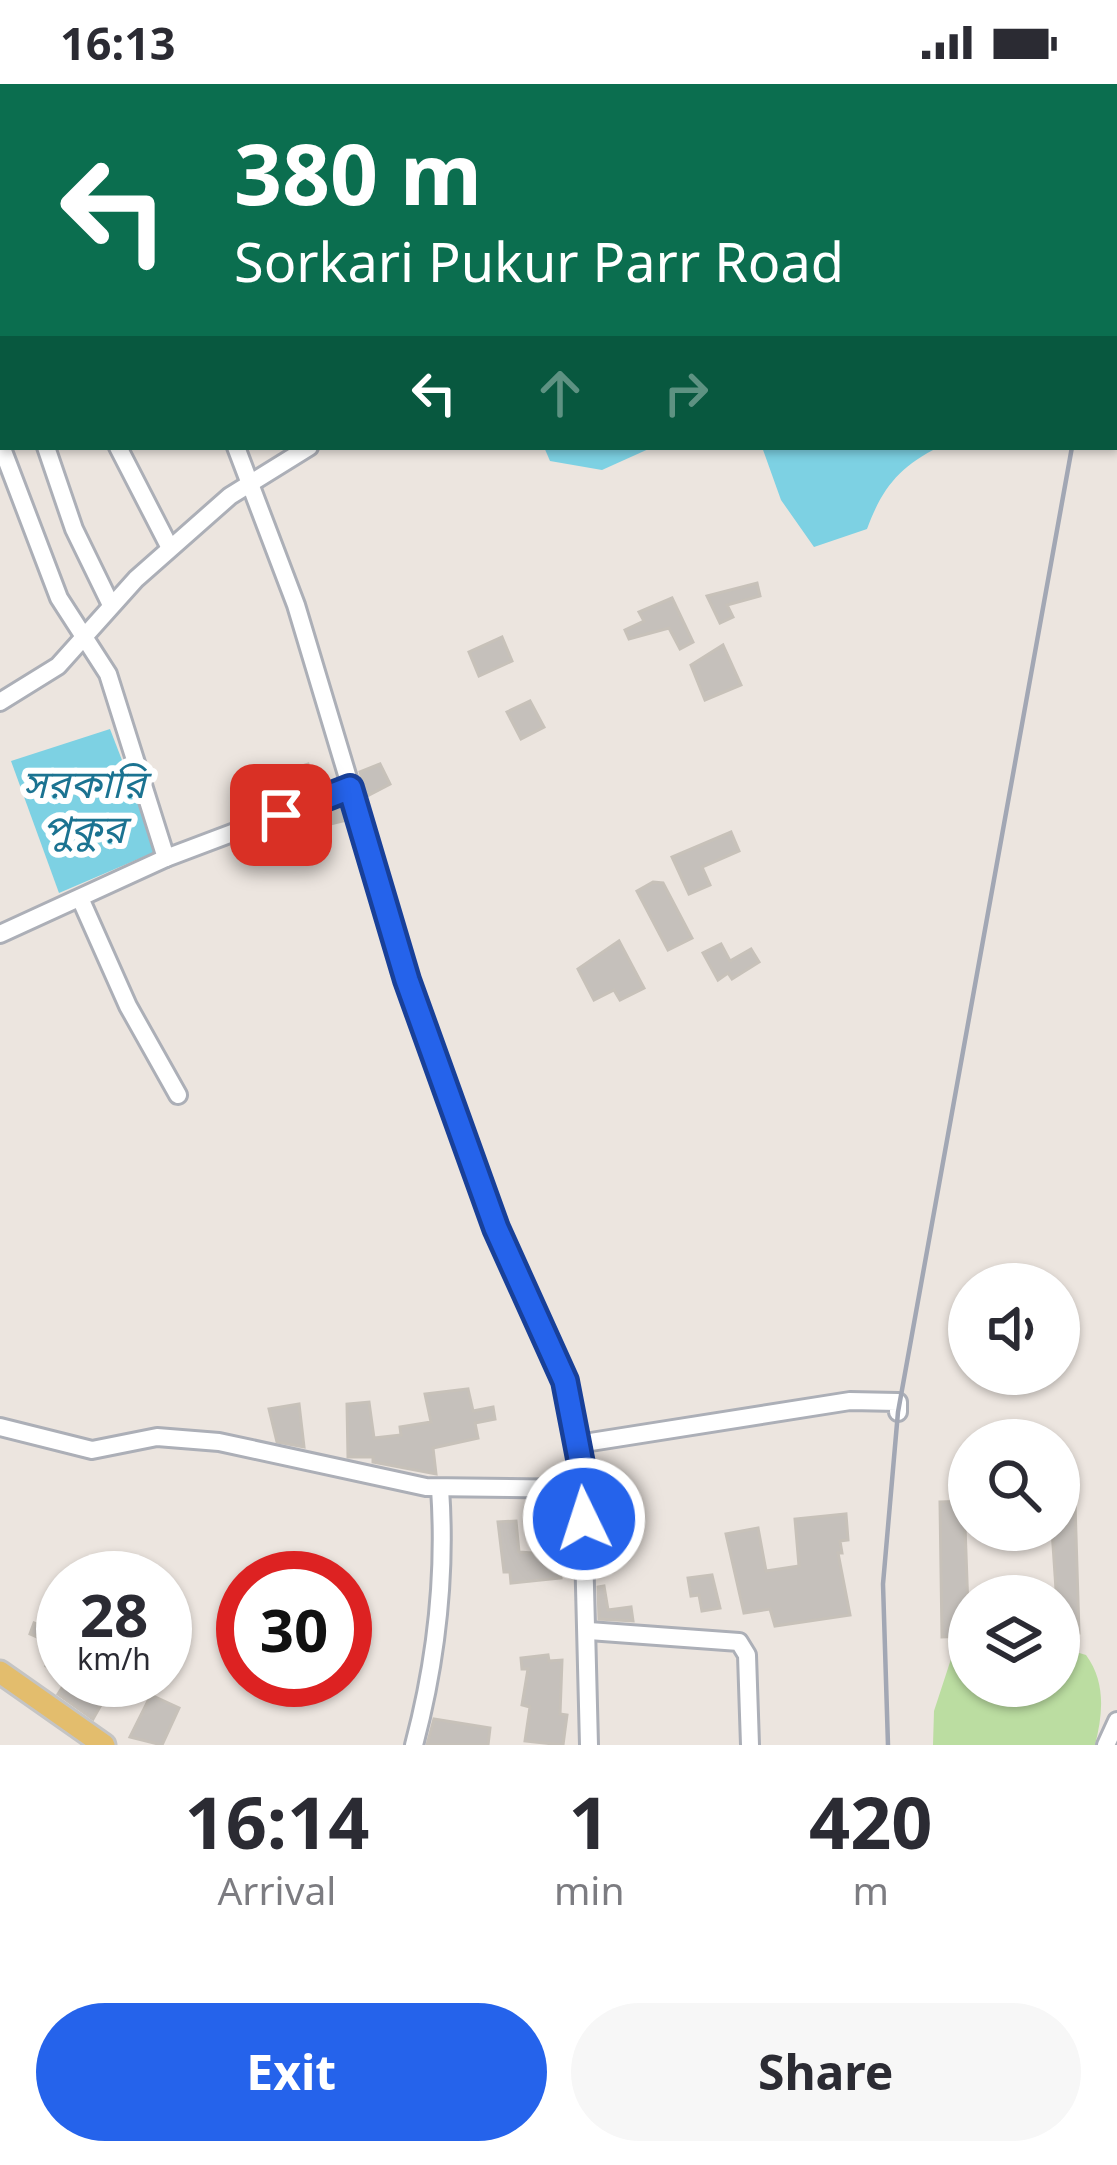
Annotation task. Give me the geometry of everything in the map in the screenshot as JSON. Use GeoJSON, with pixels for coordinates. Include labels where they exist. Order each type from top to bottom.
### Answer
{"type":"FeatureCollection","features":[{"type":"Feature","properties":{"kind":"main road"},"geometry":{"type":"LineString","coordinates":[[0,1672],[104,1745]]}},
{"type":"Feature","properties":{"kind":"street"},"geometry":{"type":"LineString","coordinates":[[3,450],[58,598],[107,674],[166,858]]}},
{"type":"Feature","properties":{"kind":"street"},"geometry":{"type":"LineString","coordinates":[[47,450],[74,529],[111,604]]}},
{"type":"Feature","properties":{"kind":"street"},"geometry":{"type":"LineString","coordinates":[[119,450],[153,523],[170,548]]}},
{"type":"Feature","properties":{"kind":"street"},"geometry":{"type":"LineString","coordinates":[[237,450],[296,605],[418,1011],[502,1245],[565,1381],[583,1489],[590,1631],[589,1745]]}},
{"type":"Feature","properties":{"kind":"street"},"geometry":{"type":"LineString","coordinates":[[0,702],[58,666],[111,604],[170,548],[304,450]]}},
{"type":"Feature","properties":{"kind":"street"},"geometry":{"type":"LineString","coordinates":[[0,934],[166,858],[350,788]]}},
{"type":"Feature","properties":{"kind":"street"},"geometry":{"type":"LineString","coordinates":[[80,898],[128,1006],[178,1095]]}},
{"type":"Feature","properties":{"kind":"street"},"geometry":{"type":"LineString","coordinates":[[578,1444],[850,1401],[898,1402],[898,1412]]}},
{"type":"Feature","properties":{"kind":"street"},"geometry":{"type":"LineString","coordinates":[[0,1427],[92,1450],[158,1437],[219,1442],[382,1482],[440,1488],[583,1489]]}},
{"type":"Feature","properties":{"kind":"street"},"geometry":{"type":"LineString","coordinates":[[414,1745],[432,1663],[440,1586],[440,1488]]}},
{"type":"Feature","properties":{"kind":"street"},"geometry":{"type":"LineString","coordinates":[[590,1631],[740,1642],[747,1655],[750,1745]]}},
{"type":"Feature","properties":{"kind":"street"},"geometry":{"type":"LineString","coordinates":[[1106,1745],[1117,1721]]}},
{"type":"Feature","properties":{"kind":"green space"},"geometry":{"type":"Polygon","coordinates":[[[1080,1653],[1092,1665],[1100,1687],[1095,1745],[933,1745],[934,1711],[948,1668],[948,1707],[1080,1707],[1080,1653]]]}},
{"type":"Feature","properties":{"kind":"water"},"geometry":{"type":"Polygon","coordinates":[[[545,450],[646,450],[602,470],[550,461],[545,450]]]}},
{"type":"Feature","properties":{"kind":"water"},"geometry":{"type":"Polygon","coordinates":[[[763,450],[934,450],[894,480],[867,529],[814,547],[781,500],[763,450]]]}},
{"type":"Feature","properties":{"kind":"water","name":"সরকারি পুকুর"},"geometry":{"type":"Polygon","coordinates":[[[110,729],[157,851],[59,893],[11,761],[110,729]]]}},
{"type":"Feature","properties":{"kind":"building"},"geometry":{"type":"Polygon","coordinates":[[[757,583],[760,596],[727,605],[733,617],[720,623],[707,596],[757,583]]]}},
{"type":"Feature","properties":{"kind":"building"},"geometry":{"type":"Polygon","coordinates":[[[672,598],[693,642],[680,649],[669,628],[629,639],[625,630],[644,621],[639,612],[672,598]]]}},
{"type":"Feature","properties":{"kind":"building"},"geometry":{"type":"Polygon","coordinates":[[[502,637],[512,661],[479,676],[469,652],[502,637]]]}},
{"type":"Feature","properties":{"kind":"building"},"geometry":{"type":"Polygon","coordinates":[[[723,645],[741,685],[705,700],[691,665],[723,645]]]}},
{"type":"Feature","properties":{"kind":"building"},"geometry":{"type":"Polygon","coordinates":[[[530,701],[544,727],[521,739],[507,712],[530,701]]]}},
{"type":"Feature","properties":{"kind":"building"},"geometry":{"type":"Polygon","coordinates":[[[308,764],[315,787],[262,803],[255,780],[308,764]]]}},
{"type":"Feature","properties":{"kind":"building"},"geometry":{"type":"Polygon","coordinates":[[[380,764],[390,784],[367,796],[360,772],[380,764]]]}},
{"type":"Feature","properties":{"kind":"building"},"geometry":{"type":"Polygon","coordinates":[[[343,805],[347,820],[306,830],[315,855],[303,859],[290,825],[343,805]]]}},
{"type":"Feature","properties":{"kind":"building"},"geometry":{"type":"Polygon","coordinates":[[[731,832],[739,851],[702,867],[710,885],[689,894],[672,857],[731,832]]]}},
{"type":"Feature","properties":{"kind":"building"},"geometry":{"type":"Polygon","coordinates":[[[653,882],[663,883],[692,938],[668,950],[637,891],[653,882]]]}},
{"type":"Feature","properties":{"kind":"building"},"geometry":{"type":"Polygon","coordinates":[[[619,941],[644,988],[620,1000],[614,990],[594,1000],[578,969],[619,941]]]}},
{"type":"Feature","properties":{"kind":"building"},"geometry":{"type":"Polygon","coordinates":[[[721,944],[730,961],[751,949],[759,962],[732,979],[728,973],[718,980],[703,953],[721,944]]]}},
{"type":"Feature","properties":{"kind":"building"},"geometry":{"type":"Polygon","coordinates":[[[468,1389],[473,1411],[493,1407],[495,1419],[475,1423],[478,1438],[433,1448],[436,1474],[373,1462],[373,1457],[348,1457],[347,1404],[369,1402],[374,1438],[401,1435],[400,1427],[431,1422],[425,1394],[468,1389]]]}},
{"type":"Feature","properties":{"kind":"building"},"geometry":{"type":"Polygon","coordinates":[[[299,1404],[304,1447],[277,1442],[269,1409],[299,1404]]]}},
{"type":"Feature","properties":{"kind":"building"},"geometry":{"type":"Polygon","coordinates":[[[940,1502],[948,1502],[948,1551],[966,1551],[967,1575],[948,1575],[948,1637],[942,1637],[940,1502]]]}},
{"type":"Feature","properties":{"kind":"building"},"geometry":{"type":"Polygon","coordinates":[[[846,1514],[848,1540],[840,1541],[842,1553],[838,1553],[850,1615],[775,1626],[770,1609],[744,1613],[726,1534],[758,1528],[766,1571],[799,1566],[795,1519],[846,1514]]]}},
{"type":"Feature","properties":{"kind":"building"},"geometry":{"type":"Polygon","coordinates":[[[516,1521],[519,1552],[559,1555],[561,1578],[511,1583],[510,1572],[504,1572],[498,1522],[516,1521]]]}},
{"type":"Feature","properties":{"kind":"building"},"geometry":{"type":"Polygon","coordinates":[[[1053,1551],[1076,1551],[1077,1575],[1055,1575],[1053,1551]]]}},
{"type":"Feature","properties":{"kind":"building"},"geometry":{"type":"Polygon","coordinates":[[[712,1575],[720,1608],[702,1611],[699,1595],[691,1596],[688,1578],[712,1575]]]}},
{"type":"Feature","properties":{"kind":"building"},"geometry":{"type":"Polygon","coordinates":[[[604,1586],[608,1610],[631,1607],[633,1621],[599,1619],[598,1587],[604,1586]]]}},
{"type":"Feature","properties":{"kind":"building"},"geometry":{"type":"Polygon","coordinates":[[[548,1655],[549,1661],[562,1660],[560,1714],[567,1715],[563,1745],[525,1741],[530,1707],[522,1705],[528,1669],[522,1669],[521,1658],[548,1655]]]}},
{"type":"Feature","properties":{"kind":"building"},"geometry":{"type":"Polygon","coordinates":[[[76,1707],[100,1707],[93,1719],[76,1707]]]}},
{"type":"Feature","properties":{"kind":"building"},"geometry":{"type":"Polygon","coordinates":[[[145,1707],[179,1708],[162,1745],[130,1737],[145,1707]]]}},
{"type":"Feature","properties":{"kind":"building"},"geometry":{"type":"Polygon","coordinates":[[[434,1719],[490,1728],[488,1745],[427,1745],[434,1719]]]}},
{"type":"Feature","properties":{"kind":"railway"},"geometry":{"type":"LineString","coordinates":[[888,1745],[883,1584],[898,1412],[1071,450]]}},
{"type":"Feature","properties":{"kind":"route"},"geometry":{"type":"LineString","coordinates":[[281,815],[350,788],[407,980],[496,1228],[565,1381],[582,1469],[584,1519]]}}]}
